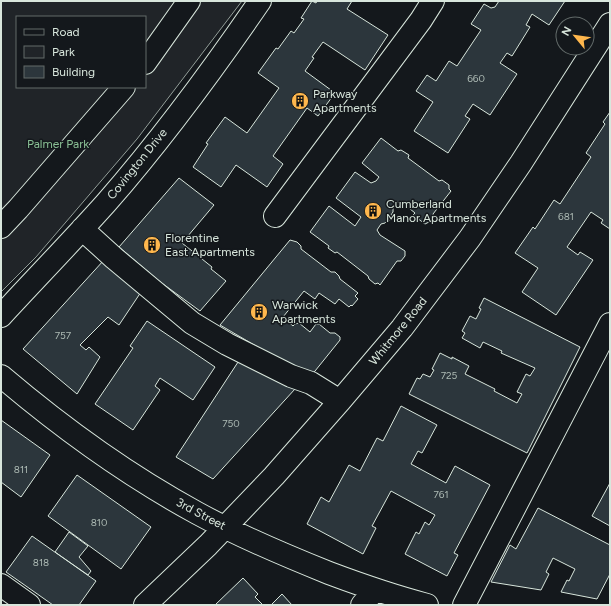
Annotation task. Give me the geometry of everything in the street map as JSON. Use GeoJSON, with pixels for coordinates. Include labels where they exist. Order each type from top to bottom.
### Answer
{"type":"FeatureCollection","features":[{"type":"Feature","properties":{"kind":"street"},"geometry":{"type":"LineString","coordinates":[[146,61],[189,1]]}},
{"type":"Feature","properties":{"kind":"street","name":"Covington Drive"},"geometry":{"type":"LineString","coordinates":[[1,316],[106,203],[152,148],[216,64],[260,1]]}},
{"type":"Feature","properties":{"kind":"street"},"geometry":{"type":"LineString","coordinates":[[275,216],[434,1]]}},
{"type":"Feature","properties":{"kind":"street","name":"Whitmore Road"},"geometry":{"type":"LineString","coordinates":[[145,605],[226,527],[274,476],[402,328],[470,238],[610,24]]}},
{"type":"Feature","properties":{"kind":"street"},"geometry":{"type":"LineString","coordinates":[[1,227],[123,88]]}},
{"type":"Feature","properties":{"kind":"street"},"geometry":{"type":"LineString","coordinates":[[82,229],[114,258],[192,323],[227,344],[291,376],[311,383],[340,401]]}},
{"type":"Feature","properties":{"kind":"street"},"geometry":{"type":"LineString","coordinates":[[464,605],[610,324]]}},
{"type":"Feature","properties":{"kind":"street","name":"3rd Street"},"geometry":{"type":"LineString","coordinates":[[1,376],[36,406],[75,435],[149,485],[197,513],[294,559],[369,597],[426,605]]}},
{"type":"Feature","properties":{"kind":"street"},"geometry":{"type":"LineString","coordinates":[[1,586],[29,605]]}},
{"type":"Feature","properties":{"kind":"green space","name":"Palmer Park"},"geometry":{"type":"Polygon","coordinates":[[[1,1],[242,1],[137,139],[36,257],[1,292],[1,1]]]}},
{"type":"Feature","properties":{"kind":"building","name":"Parkway Apartments"},"geometry":{"type":"Polygon","coordinates":[[[312,1],[316,3],[317,1],[352,1],[347,9],[388,35],[365,70],[323,42],[312,57],[314,58],[305,71],[335,93],[318,116],[307,108],[273,156],[283,164],[267,187],[236,165],[221,187],[193,167],[208,144],[206,143],[225,117],[247,133],[279,88],[258,73],[276,48],[278,49],[291,31],[294,33],[304,19],[301,18],[312,1]]]}},
{"type":"Feature","properties":{"kind":"building"},"geometry":{"type":"Polygon","coordinates":[[[499,1],[565,1],[549,25],[532,14],[526,25],[530,27],[512,56],[507,53],[500,63],[517,74],[490,115],[473,104],[465,116],[470,119],[448,153],[414,131],[433,102],[416,91],[427,75],[436,81],[449,61],[457,66],[481,30],[471,24],[484,4],[491,8],[495,7],[499,1]]]}},
{"type":"Feature","properties":{"kind":"building"},"geometry":{"type":"Polygon","coordinates":[[[610,112],[610,229],[601,223],[603,220],[591,212],[567,247],[578,255],[580,252],[593,260],[556,315],[522,292],[538,268],[515,253],[533,227],[535,229],[554,200],[560,204],[591,157],[586,153],[605,124],[603,122],[610,112]]]}},
{"type":"Feature","properties":{"kind":"building","name":"Cumberland Manor Apartments"},"geometry":{"type":"Polygon","coordinates":[[[381,138],[398,151],[401,150],[409,155],[408,158],[439,181],[442,180],[449,185],[449,189],[451,191],[433,214],[433,217],[425,224],[413,215],[415,213],[404,204],[397,202],[393,207],[393,212],[391,215],[393,217],[392,220],[381,224],[377,230],[380,235],[405,251],[405,256],[401,261],[397,261],[380,285],[378,283],[375,284],[369,279],[368,276],[337,252],[335,253],[328,248],[329,246],[310,232],[329,206],[355,226],[361,217],[336,198],[355,172],[371,183],[376,181],[379,177],[362,163],[381,138]]]}},
{"type":"Feature","properties":{"kind":"building","name":"Florentine East Apartments"},"geometry":{"type":"Polygon","coordinates":[[[179,178],[214,205],[182,243],[212,267],[211,269],[226,281],[200,311],[159,281],[119,247],[179,178]]]}},
{"type":"Feature","properties":{"kind":"building","name":"Warwick Apartments"},"geometry":{"type":"Polygon","coordinates":[[[290,240],[297,242],[301,246],[301,249],[331,272],[335,272],[340,279],[358,293],[355,296],[358,299],[352,306],[351,305],[349,307],[339,299],[335,304],[319,293],[315,299],[304,291],[283,317],[293,326],[299,323],[310,332],[316,324],[319,324],[330,333],[335,333],[340,337],[340,340],[311,376],[220,325],[290,240]]]}},
{"type":"Feature","properties":{"kind":"building"},"geometry":{"type":"Polygon","coordinates":[[[104,260],[141,292],[119,325],[108,317],[80,345],[86,350],[89,347],[100,357],[77,394],[23,349],[104,260]]]}},
{"type":"Feature","properties":{"kind":"building"},"geometry":{"type":"Polygon","coordinates":[[[484,298],[580,347],[527,453],[409,394],[417,378],[420,379],[423,374],[430,377],[434,370],[432,369],[440,353],[452,359],[452,357],[469,366],[465,374],[495,389],[494,391],[517,403],[522,394],[517,392],[526,374],[530,376],[535,368],[501,353],[502,351],[483,342],[480,348],[462,338],[465,333],[462,331],[470,316],[476,319],[484,298]]]}},
{"type":"Feature","properties":{"kind":"building"},"geometry":{"type":"Polygon","coordinates":[[[147,321],[215,367],[193,400],[160,378],[155,386],[160,390],[133,430],[95,404],[133,348],[130,346],[147,321]]]}},
{"type":"Feature","properties":{"kind":"building"},"geometry":{"type":"Polygon","coordinates":[[[240,359],[295,389],[213,479],[176,457],[240,359]]]}},
{"type":"Feature","properties":{"kind":"building"},"geometry":{"type":"Polygon","coordinates":[[[401,406],[437,425],[422,453],[418,451],[411,464],[446,483],[455,466],[490,485],[454,553],[458,555],[447,576],[405,554],[416,532],[419,534],[425,522],[429,525],[435,515],[391,491],[372,526],[376,528],[363,554],[307,524],[321,497],[329,502],[349,465],[360,471],[377,438],[383,441],[401,406]]]}},
{"type":"Feature","properties":{"kind":"building"},"geometry":{"type":"Polygon","coordinates":[[[1,420],[50,455],[21,497],[1,482],[1,420]]]}},
{"type":"Feature","properties":{"kind":"building"},"geometry":{"type":"Polygon","coordinates":[[[77,475],[151,527],[121,569],[48,516],[77,475]]]}},
{"type":"Feature","properties":{"kind":"building"},"geometry":{"type":"Polygon","coordinates":[[[610,483],[610,526],[592,516],[610,483]]]}},
{"type":"Feature","properties":{"kind":"building"},"geometry":{"type":"Polygon","coordinates":[[[538,508],[610,545],[610,574],[597,599],[561,592],[575,569],[553,558],[546,572],[549,574],[541,590],[491,582],[510,545],[516,549],[538,508]]]}},
{"type":"Feature","properties":{"kind":"building"},"geometry":{"type":"Polygon","coordinates":[[[69,532],[88,546],[79,557],[91,571],[88,575],[55,552],[69,532]]]}},
{"type":"Feature","properties":{"kind":"building"},"geometry":{"type":"Polygon","coordinates":[[[32,536],[96,581],[79,605],[53,605],[6,572],[32,536]]]}},
{"type":"Feature","properties":{"kind":"building"},"geometry":{"type":"Polygon","coordinates":[[[243,578],[258,594],[255,597],[263,605],[215,605],[243,578]]]}},
{"type":"Feature","properties":{"kind":"building"},"geometry":{"type":"Polygon","coordinates":[[[282,594],[292,605],[271,605],[282,594]]]}},
{"type":"Feature","properties":{"kind":"place","name":"Parkway Apartments"},"geometry":{"type":"Point","coordinates":[300,101]}},
{"type":"Feature","properties":{"kind":"place","name":"Cumberland Manor Apartments"},"geometry":{"type":"Point","coordinates":[373,211]}},
{"type":"Feature","properties":{"kind":"place","name":"Florentine East Apartments"},"geometry":{"type":"Point","coordinates":[152,245]}},
{"type":"Feature","properties":{"kind":"place","name":"Warwick Apartments"},"geometry":{"type":"Point","coordinates":[259,312]}}]}
